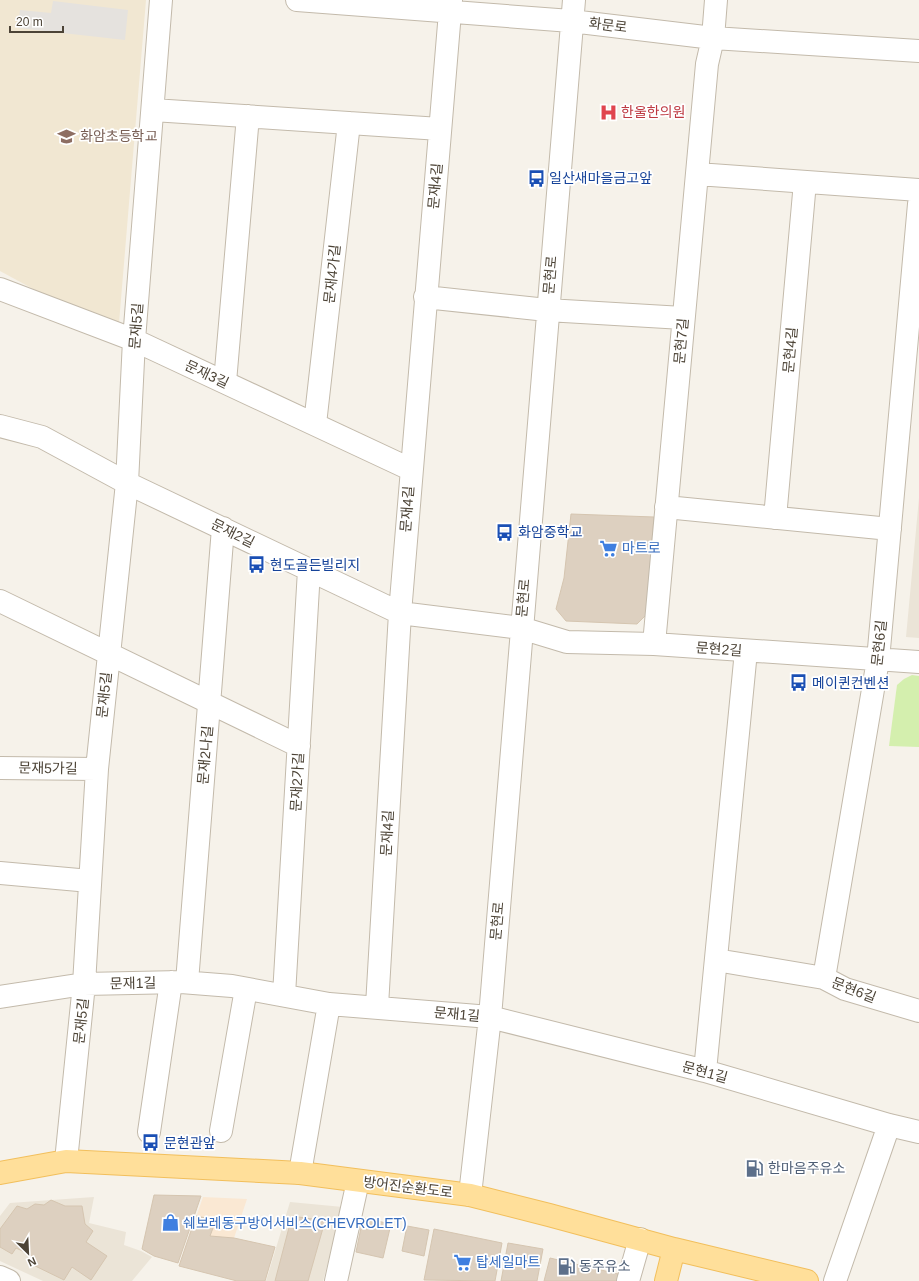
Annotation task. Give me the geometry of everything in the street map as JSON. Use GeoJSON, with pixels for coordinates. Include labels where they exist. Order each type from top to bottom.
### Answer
{"type":"FeatureCollection","features":[{"type":"Feature","properties":{"kind":"main road","name":"방어진순환도로"},"geometry":{"type":"LineString","coordinates":[[0,1173],[66,1161],[300,1173],[470,1195],[674,1249],[807,1281]]}},
{"type":"Feature","properties":{"kind":"main road"},"geometry":{"type":"LineString","coordinates":[[666,1281],[674,1249]]}},
{"type":"Feature","properties":{"kind":"main road"},"geometry":{"type":"LineString","coordinates":[[742,1281],[769,1272]]}},
{"type":"Feature","properties":{"kind":"street","name":"문재5길"},"geometry":{"type":"LineString","coordinates":[[66,1161],[84,984],[96,769],[127,483],[134,340],[162,0]]}},
{"type":"Feature","properties":{"kind":"street","name":"화문로"},"geometry":{"type":"LineString","coordinates":[[297,0],[573,10],[713,38],[919,51]]}},
{"type":"Feature","properties":{"kind":"street","name":"문현7길"},"geometry":{"type":"LineString","coordinates":[[654,644],[707,64],[713,38],[716,0]]}},
{"type":"Feature","properties":{"kind":"street","name":"문재4길"},"geometry":{"type":"LineString","coordinates":[[377,1006],[410,469],[450,6]]}},
{"type":"Feature","properties":{"kind":"street","name":"문현로"},"geometry":{"type":"LineString","coordinates":[[470,1195],[490,1017],[520,628],[573,10]]}},
{"type":"Feature","properties":{"kind":"street"},"geometry":{"type":"LineString","coordinates":[[153,110],[440,129]]}},
{"type":"Feature","properties":{"kind":"street"},"geometry":{"type":"LineString","coordinates":[[225,382],[248,116]]}},
{"type":"Feature","properties":{"kind":"street","name":"문재4가길"},"geometry":{"type":"LineString","coordinates":[[315,424],[349,123]]}},
{"type":"Feature","properties":{"kind":"street"},"geometry":{"type":"LineString","coordinates":[[697,174],[919,190]]}},
{"type":"Feature","properties":{"kind":"street","name":"문현4길"},"geometry":{"type":"LineString","coordinates":[[775,518],[805,182]]}},
{"type":"Feature","properties":{"kind":"street","name":"문현6길"},"geometry":{"type":"LineString","coordinates":[[919,204],[878,660],[824,978],[845,989],[919,1011]]}},
{"type":"Feature","properties":{"kind":"street","name":"문재3길"},"geometry":{"type":"LineString","coordinates":[[0,289],[134,340],[410,469]]}},
{"type":"Feature","properties":{"kind":"street"},"geometry":{"type":"LineString","coordinates":[[425,297],[547,310],[683,318]]}},
{"type":"Feature","properties":{"kind":"street","name":"문재2길"},"geometry":{"type":"LineString","coordinates":[[0,426],[42,437],[127,483],[400,613],[520,628]]}},
{"type":"Feature","properties":{"kind":"street"},"geometry":{"type":"LineString","coordinates":[[666,507],[890,529]]}},
{"type":"Feature","properties":{"kind":"street","name":"문재2나길"},"geometry":{"type":"LineString","coordinates":[[179,982],[209,703],[223,528]]}},
{"type":"Feature","properties":{"kind":"street","name":"문재2가길"},"geometry":{"type":"LineString","coordinates":[[284,995],[309,570]]}},
{"type":"Feature","properties":{"kind":"street","name":"문재5길"},"geometry":{"type":"LineString","coordinates":[[0,600],[109,653]]}},
{"type":"Feature","properties":{"kind":"street","name":"문현2길"},"geometry":{"type":"LineString","coordinates":[[520,628],[567,642],[654,644],[919,662]]}},
{"type":"Feature","properties":{"kind":"street"},"geometry":{"type":"LineString","coordinates":[[705,1071],[746,651]]}},
{"type":"Feature","properties":{"kind":"street"},"geometry":{"type":"LineString","coordinates":[[109,653],[299,746]]}},
{"type":"Feature","properties":{"kind":"street","name":"문재5가길"},"geometry":{"type":"LineString","coordinates":[[0,768],[96,769]]}},
{"type":"Feature","properties":{"kind":"street"},"geometry":{"type":"LineString","coordinates":[[0,873],[90,881]]}},
{"type":"Feature","properties":{"kind":"street"},"geometry":{"type":"LineString","coordinates":[[716,960],[824,978]]}},
{"type":"Feature","properties":{"kind":"street","name":"문재1길"},"geometry":{"type":"LineString","coordinates":[[0,997],[84,984],[179,982],[246,989],[329,1004],[377,1006],[490,1017]]}},
{"type":"Feature","properties":{"kind":"street","name":"문재1길"},"geometry":{"type":"LineString","coordinates":[[149,1132],[179,982]]}},
{"type":"Feature","properties":{"kind":"street"},"geometry":{"type":"LineString","coordinates":[[221,1131],[246,989]]}},
{"type":"Feature","properties":{"kind":"street"},"geometry":{"type":"LineString","coordinates":[[300,1173],[329,1004]]}},
{"type":"Feature","properties":{"kind":"street","name":"문현1길"},"geometry":{"type":"LineString","coordinates":[[490,1017],[705,1071],[889,1125],[919,1132]]}},
{"type":"Feature","properties":{"kind":"street"},"geometry":{"type":"LineString","coordinates":[[835,1281],[889,1125]]}},
{"type":"Feature","properties":{"kind":"street"},"geometry":{"type":"LineString","coordinates":[[336,1281],[358,1181]]}},
{"type":"Feature","properties":{"kind":"street"},"geometry":{"type":"LineString","coordinates":[[628,1281],[640,1239]]}},
{"type":"Feature","properties":{"kind":"street"},"geometry":{"type":"LineString","coordinates":[[0,1277],[9,1281]]}},
{"type":"Feature","properties":{"kind":"shaded area","name":"화암초등학교"},"geometry":{"type":"Polygon","coordinates":[[[0,0],[146,0],[118,335],[0,271],[0,0]]]}},
{"type":"Feature","properties":{"kind":"shaded area"},"geometry":{"type":"Polygon","coordinates":[[[53,1],[128,10],[125,40],[18,28],[20,10],[51,13],[53,1]]]}},
{"type":"Feature","properties":{"kind":"shaded area"},"geometry":{"type":"Polygon","coordinates":[[[919,498],[919,638],[906,637],[919,498]]]}},
{"type":"Feature","properties":{"kind":"shaded area"},"geometry":{"type":"Polygon","coordinates":[[[94,1197],[89,1223],[126,1232],[124,1245],[152,1257],[132,1281],[43,1281],[0,1261],[0,1216],[10,1203],[94,1197]]]}},
{"type":"Feature","properties":{"kind":"shaded area"},"geometry":{"type":"Polygon","coordinates":[[[203,1197],[247,1199],[234,1238],[275,1247],[265,1281],[179,1266],[203,1197]]]}},
{"type":"Feature","properties":{"kind":"shaded area"},"geometry":{"type":"Polygon","coordinates":[[[290,1202],[343,1207],[323,1281],[266,1281],[290,1202]]]}},
{"type":"Feature","properties":{"kind":"green space"},"geometry":{"type":"Polygon","coordinates":[[[912,675],[919,676],[919,747],[889,746],[897,685],[912,675]]]}},
{"type":"Feature","properties":{"kind":"building","name":"마트로"},"geometry":{"type":"Polygon","coordinates":[[[571,514],[654,517],[646,615],[637,624],[566,621],[556,609],[564,578],[571,514]]]}},
{"type":"Feature","properties":{"kind":"building","name":"쉐보레동구방어서비스(CHEVROLET)"},"geometry":{"type":"Polygon","coordinates":[[[154,1195],[201,1196],[178,1263],[154,1256],[142,1249],[154,1195]]]}},
{"type":"Feature","properties":{"kind":"building"},"geometry":{"type":"Polygon","coordinates":[[[51,1200],[65,1206],[82,1206],[85,1224],[93,1231],[86,1242],[107,1256],[91,1280],[72,1267],[64,1280],[27,1262],[31,1255],[16,1248],[12,1254],[0,1247],[0,1229],[17,1206],[27,1209],[35,1204],[44,1205],[51,1200]]]}},
{"type":"Feature","properties":{"kind":"building"},"geometry":{"type":"Polygon","coordinates":[[[196,1216],[216,1220],[210,1236],[234,1238],[275,1247],[265,1281],[237,1281],[179,1266],[196,1216]]]}},
{"type":"Feature","properties":{"kind":"building"},"geometry":{"type":"Polygon","coordinates":[[[292,1216],[325,1221],[308,1281],[275,1281],[292,1216]]]}},
{"type":"Feature","properties":{"kind":"building"},"geometry":{"type":"Polygon","coordinates":[[[363,1218],[391,1224],[383,1258],[356,1252],[363,1218]]]}},
{"type":"Feature","properties":{"kind":"building"},"geometry":{"type":"Polygon","coordinates":[[[407,1226],[429,1230],[424,1256],[402,1251],[407,1226]]]}},
{"type":"Feature","properties":{"kind":"building","name":"탑세일마트"},"geometry":{"type":"Polygon","coordinates":[[[434,1229],[502,1243],[495,1281],[424,1280],[434,1229]]]}},
{"type":"Feature","properties":{"kind":"building"},"geometry":{"type":"Polygon","coordinates":[[[508,1243],[543,1249],[537,1281],[501,1281],[508,1243]]]}},
{"type":"Feature","properties":{"kind":"building","name":"동주유소"},"geometry":{"type":"Polygon","coordinates":[[[550,1258],[618,1274],[617,1281],[544,1281],[550,1258]]]}},
{"type":"Feature","properties":{"kind":"place","name":"한울한의원"},"geometry":{"type":"Point","coordinates":[608,112]}},
{"type":"Feature","properties":{"kind":"place","name":"화암초등학교"},"geometry":{"type":"Point","coordinates":[67,136]}},
{"type":"Feature","properties":{"kind":"place","name":"일산새마을금고앞"},"geometry":{"type":"Point","coordinates":[536,178]}},
{"type":"Feature","properties":{"kind":"place","name":"화암중학교"},"geometry":{"type":"Point","coordinates":[505,532]}},
{"type":"Feature","properties":{"kind":"place","name":"마트로"},"geometry":{"type":"Point","coordinates":[609,548]}},
{"type":"Feature","properties":{"kind":"place","name":"현도골든빌리지"},"geometry":{"type":"Point","coordinates":[257,565]}},
{"type":"Feature","properties":{"kind":"place","name":"메이퀸컨벤션"},"geometry":{"type":"Point","coordinates":[799,683]}},
{"type":"Feature","properties":{"kind":"place","name":"문현관앞"},"geometry":{"type":"Point","coordinates":[151,1143]}},
{"type":"Feature","properties":{"kind":"place","name":"한마음주유소"},"geometry":{"type":"Point","coordinates":[755,1168]}},
{"type":"Feature","properties":{"kind":"place","name":"쉐보레동구방어서비스(CHEVROLET)"},"geometry":{"type":"Point","coordinates":[170,1223]}},
{"type":"Feature","properties":{"kind":"place","name":"탑세일마트"},"geometry":{"type":"Point","coordinates":[463,1262]}},
{"type":"Feature","properties":{"kind":"place","name":"동주유소"},"geometry":{"type":"Point","coordinates":[566,1266]}}]}
